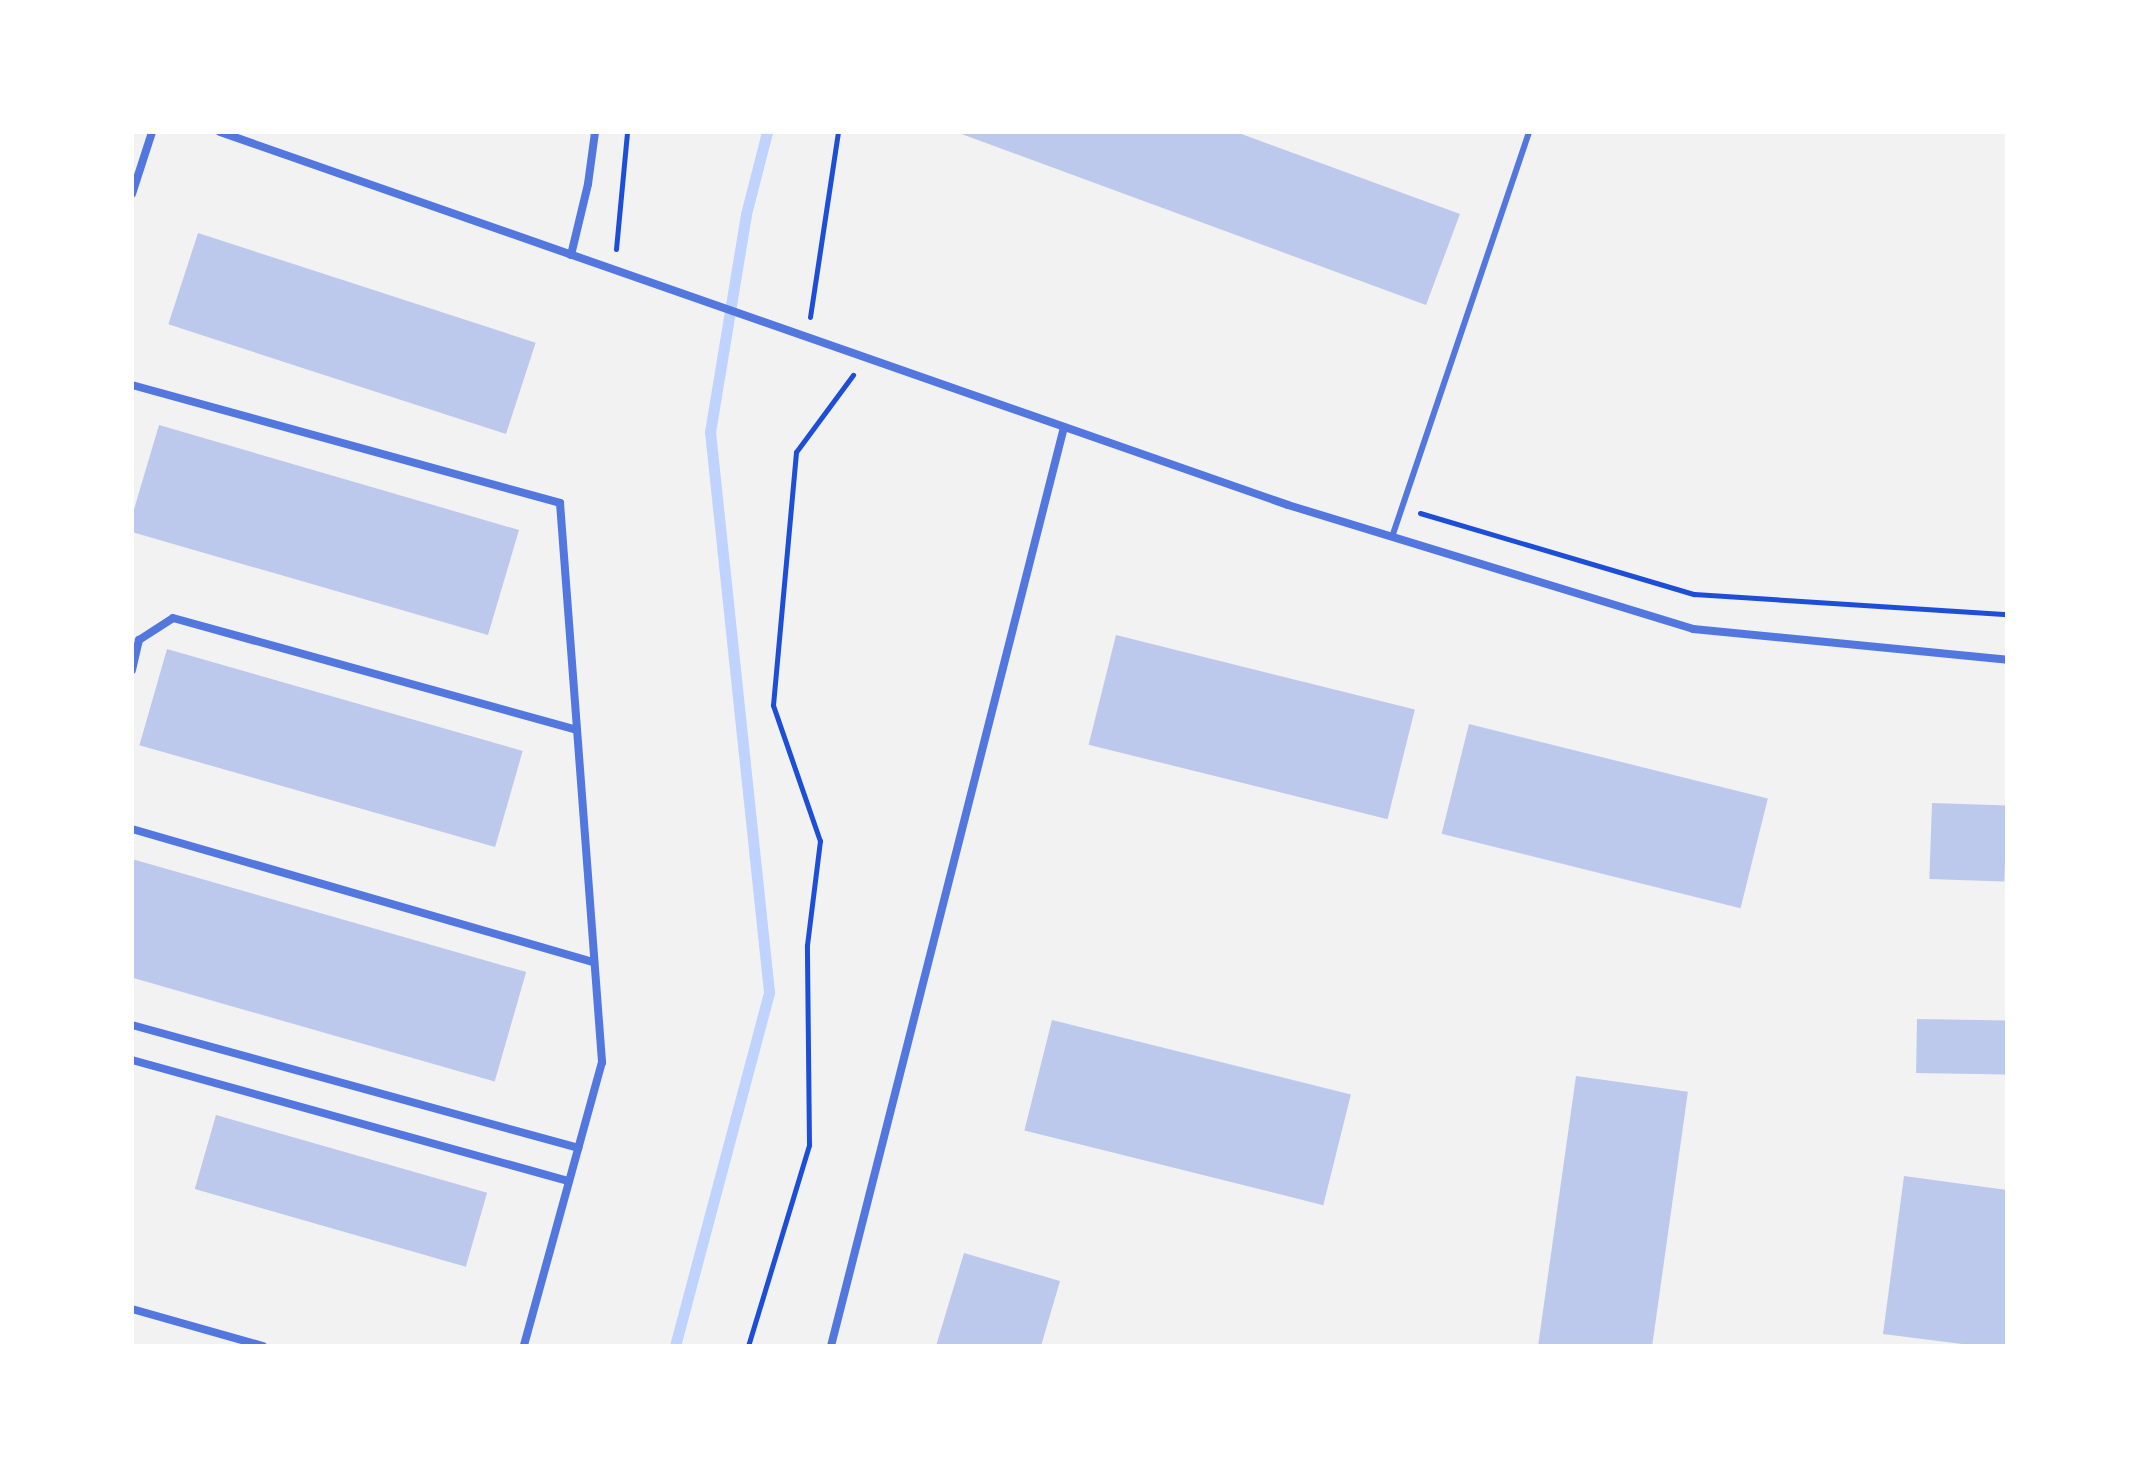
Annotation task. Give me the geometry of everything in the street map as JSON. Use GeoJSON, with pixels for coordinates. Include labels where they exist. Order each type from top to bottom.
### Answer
{"type":"FeatureCollection","features":[{"type":"Feature","properties":{"kind":"street"},"geometry":{"type":"LineString","coordinates":[[132,194],[152,132]]}},
{"type":"Feature","properties":{"kind":"street"},"geometry":{"type":"LineString","coordinates":[[220,132],[1064,427],[1392,537],[1693,629],[2007,660]]}},
{"type":"Feature","properties":{"kind":"street"},"geometry":{"type":"LineString","coordinates":[[571,255],[588,184],[595,132]]}},
{"type":"Feature","properties":{"kind":"street"},"geometry":{"type":"LineString","coordinates":[[132,385],[560,503],[602,1062],[524,1346]]}},
{"type":"Feature","properties":{"kind":"street"},"geometry":{"type":"LineString","coordinates":[[831,1346],[1064,427]]}},
{"type":"Feature","properties":{"kind":"street"},"geometry":{"type":"LineString","coordinates":[[132,670],[139,640],[173,618],[577,730]]}},
{"type":"Feature","properties":{"kind":"street"},"geometry":{"type":"LineString","coordinates":[[132,829],[594,962]]}},
{"type":"Feature","properties":{"kind":"street"},"geometry":{"type":"LineString","coordinates":[[132,1025],[578,1148]]}},
{"type":"Feature","properties":{"kind":"street"},"geometry":{"type":"LineString","coordinates":[[132,1060],[569,1181]]}},
{"type":"Feature","properties":{"kind":"street"},"geometry":{"type":"LineString","coordinates":[[132,1309],[263,1346]]}},
{"type":"Feature","properties":{"kind":"lane"},"geometry":{"type":"LineString","coordinates":[[1392,537],[1529,132]]}},
{"type":"Feature","properties":{"kind":"path"},"geometry":{"type":"LineString","coordinates":[[613,270],[627,132]]}},
{"type":"Feature","properties":{"kind":"path"},"geometry":{"type":"LineString","coordinates":[[807,337],[838,132]]}},
{"type":"Feature","properties":{"kind":"path"},"geometry":{"type":"LineString","coordinates":[[748,1346],[809,1145],[807,945],[820,841],[773,705],[796,452],[866,358]]}},
{"type":"Feature","properties":{"kind":"path"},"geometry":{"type":"LineString","coordinates":[[1402,508],[1694,594],[2007,614]]}},
{"type":"Feature","properties":{"kind":"building"},"geometry":{"type":"Polygon","coordinates":[[[956,132],[1236,132],[1460,214],[1426,305],[956,132]]]}},
{"type":"Feature","properties":{"kind":"building"},"geometry":{"type":"Polygon","coordinates":[[[198,233],[536,343],[506,434],[168,324],[198,233]]]}},
{"type":"Feature","properties":{"kind":"building"},"geometry":{"type":"Polygon","coordinates":[[[159,425],[519,530],[488,635],[132,532],[132,516],[159,425]]]}},
{"type":"Feature","properties":{"kind":"building"},"geometry":{"type":"Polygon","coordinates":[[[1116,635],[1415,710],[1388,819],[1089,745],[1116,635]]]}},
{"type":"Feature","properties":{"kind":"building"},"geometry":{"type":"Polygon","coordinates":[[[167,649],[523,751],[495,847],[139,745],[167,649]]]}},
{"type":"Feature","properties":{"kind":"building"},"geometry":{"type":"Polygon","coordinates":[[[1469,724],[1768,799],[1741,908],[1442,834],[1469,724]]]}},
{"type":"Feature","properties":{"kind":"building"},"geometry":{"type":"Polygon","coordinates":[[[1932,803],[2007,806],[2004,882],[1929,879],[1932,803]]]}},
{"type":"Feature","properties":{"kind":"building"},"geometry":{"type":"Polygon","coordinates":[[[132,859],[526,972],[495,1082],[132,978],[132,859]]]}},
{"type":"Feature","properties":{"kind":"building"},"geometry":{"type":"Polygon","coordinates":[[[1917,1019],[2007,1021],[2006,1075],[1916,1073],[1917,1019]]]}},
{"type":"Feature","properties":{"kind":"building"},"geometry":{"type":"Polygon","coordinates":[[[1052,1020],[1351,1095],[1323,1205],[1024,1131],[1052,1020]]]}},
{"type":"Feature","properties":{"kind":"building"},"geometry":{"type":"Polygon","coordinates":[[[1576,1076],[1688,1092],[1652,1346],[1538,1346],[1576,1076]]]}},
{"type":"Feature","properties":{"kind":"building"},"geometry":{"type":"Polygon","coordinates":[[[216,1115],[487,1193],[466,1267],[195,1189],[216,1115]]]}},
{"type":"Feature","properties":{"kind":"building"},"geometry":{"type":"Polygon","coordinates":[[[1904,1176],[2007,1190],[2007,1346],[1978,1346],[1883,1334],[1904,1176]]]}},
{"type":"Feature","properties":{"kind":"building"},"geometry":{"type":"Polygon","coordinates":[[[964,1253],[1060,1281],[1041,1346],[936,1346],[964,1253]]]}},
{"type":"Feature","properties":{"kind":"waterway"},"geometry":{"type":"LineString","coordinates":[[675,1346],[769,992],[710,432],[746,214],[767,132]]}}]}
